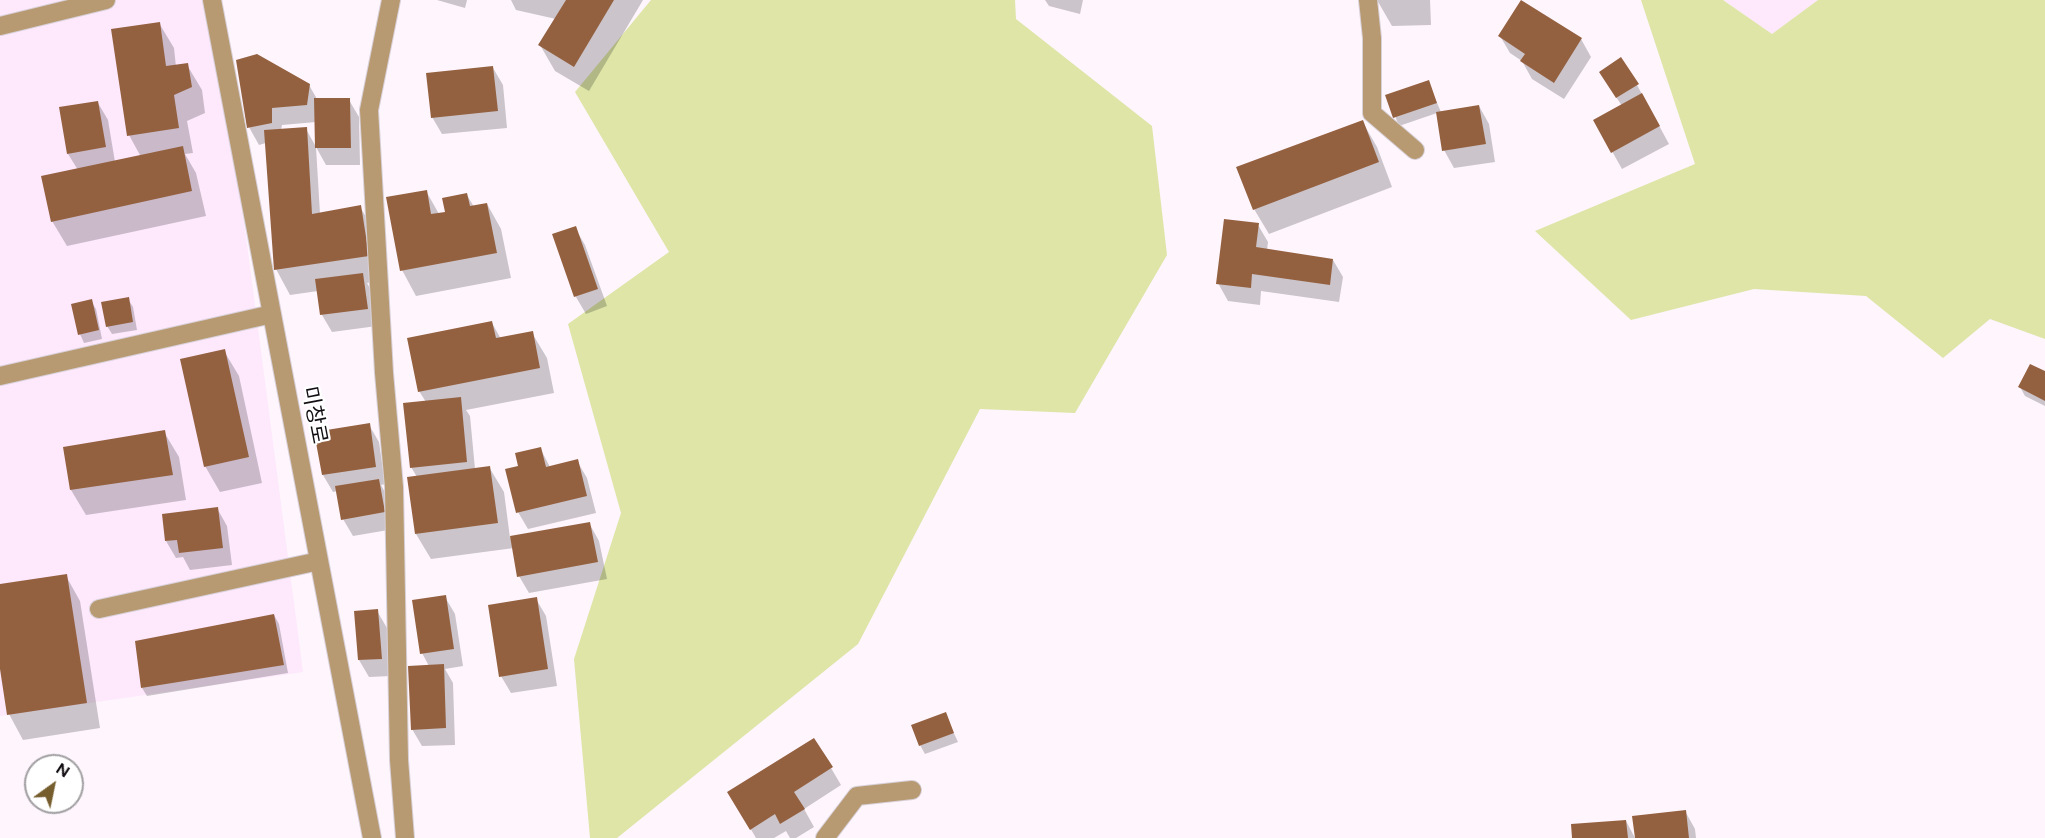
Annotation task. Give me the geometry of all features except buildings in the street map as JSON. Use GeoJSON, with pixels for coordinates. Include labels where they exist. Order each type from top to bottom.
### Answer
{"type":"FeatureCollection","features":[{"type":"Feature","properties":{"kind":"street"},"geometry":{"type":"LineString","coordinates":[[0,26],[106,0]]}},
{"type":"Feature","properties":{"kind":"street","name":"미창로"},"geometry":{"type":"LineString","coordinates":[[212,0],[372,838]]}},
{"type":"Feature","properties":{"kind":"street"},"geometry":{"type":"LineString","coordinates":[[391,0],[369,110],[384,374],[394,487],[399,760],[405,838]]}},
{"type":"Feature","properties":{"kind":"street"},"geometry":{"type":"LineString","coordinates":[[1368,0],[1372,38],[1372,113],[1415,150]]}},
{"type":"Feature","properties":{"kind":"street"},"geometry":{"type":"LineString","coordinates":[[0,376],[272,314]]}},
{"type":"Feature","properties":{"kind":"street"},"geometry":{"type":"LineString","coordinates":[[99,609],[319,561]]}},
{"type":"Feature","properties":{"kind":"street"},"geometry":{"type":"LineString","coordinates":[[825,838],[857,796],[912,790]]}},
{"type":"Feature","properties":{"kind":"shaded area"},"geometry":{"type":"Polygon","coordinates":[[[0,0],[215,0],[303,672],[0,716],[0,0]]]}},
{"type":"Feature","properties":{"kind":"shaded area"},"geometry":{"type":"Polygon","coordinates":[[[1723,0],[1818,0],[1772,34],[1723,0]]]}},
{"type":"Feature","properties":{"kind":"green space"},"geometry":{"type":"Polygon","coordinates":[[[651,0],[1015,0],[1016,19],[1152,126],[1167,255],[1075,413],[980,409],[858,644],[617,838],[590,838],[574,659],[621,513],[568,324],[669,252],[575,92],[651,0]]]}},
{"type":"Feature","properties":{"kind":"green space"},"geometry":{"type":"Polygon","coordinates":[[[1641,0],[1723,0],[1772,34],[1818,0],[2045,0],[2045,339],[1990,319],[1943,358],[1866,296],[1754,289],[1631,320],[1535,231],[1695,164],[1641,0]]]}}]}
